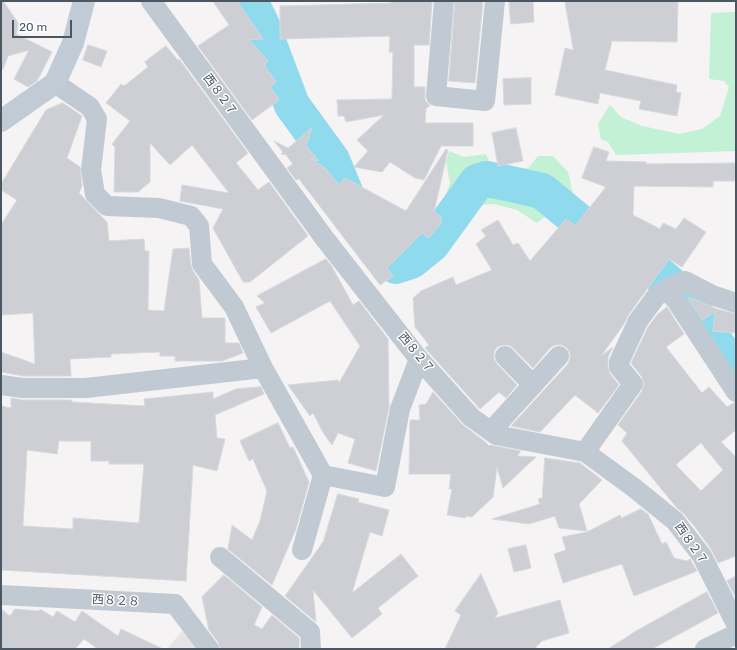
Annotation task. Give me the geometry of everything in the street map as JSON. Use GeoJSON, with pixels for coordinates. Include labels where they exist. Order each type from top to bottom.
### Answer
{"type":"FeatureCollection","features":[{"type":"Feature","properties":{"kind":"street"},"geometry":{"type":"LineString","coordinates":[[1,121],[55,83],[73,42],[84,1]]}},
{"type":"Feature","properties":{"kind":"street","name":"西８２７"},"geometry":{"type":"LineString","coordinates":[[151,1],[325,239],[419,359],[471,417],[496,435],[585,452],[676,520],[702,556],[736,624]]}},
{"type":"Feature","properties":{"kind":"street"},"geometry":{"type":"LineString","coordinates":[[444,1],[436,96],[484,101],[495,1]]}},
{"type":"Feature","properties":{"kind":"street"},"geometry":{"type":"LineString","coordinates":[[55,83],[90,107],[97,119],[91,170],[95,194],[107,206],[159,208],[191,216],[199,226],[202,264],[234,307],[263,368],[323,475],[302,550]]}},
{"type":"Feature","properties":{"kind":"street"},"geometry":{"type":"LineString","coordinates":[[585,452],[633,384],[619,367],[619,362],[638,321],[658,294],[685,281],[712,295],[736,302]]}},
{"type":"Feature","properties":{"kind":"street"},"geometry":{"type":"LineString","coordinates":[[668,288],[736,392]]}},
{"type":"Feature","properties":{"kind":"street"},"geometry":{"type":"LineString","coordinates":[[505,356],[533,384]]}},
{"type":"Feature","properties":{"kind":"street"},"geometry":{"type":"LineString","coordinates":[[490,431],[559,356]]}},
{"type":"Feature","properties":{"kind":"street"},"geometry":{"type":"LineString","coordinates":[[323,475],[385,487],[400,409],[419,359]]}},
{"type":"Feature","properties":{"kind":"street"},"geometry":{"type":"LineString","coordinates":[[1,385],[23,388],[86,388],[263,368]]}},
{"type":"Feature","properties":{"kind":"street"},"geometry":{"type":"LineString","coordinates":[[220,557],[310,632],[311,649]]}},
{"type":"Feature","properties":{"kind":"street","name":"西８２８"},"geometry":{"type":"LineString","coordinates":[[1,595],[175,604],[209,649]]}},
{"type":"Feature","properties":{"kind":"street"},"geometry":{"type":"LineString","coordinates":[[705,649],[736,634]]}},
{"type":"Feature","properties":{"kind":"shaded area"},"geometry":{"type":"Polygon","coordinates":[[[182,631],[201,649],[167,649],[182,631]]]}},
{"type":"Feature","properties":{"kind":"green space"},"geometry":{"type":"Polygon","coordinates":[[[736,12],[736,151],[616,155],[608,142],[601,139],[598,124],[610,105],[621,117],[642,126],[680,134],[702,129],[720,116],[729,87],[724,81],[709,79],[711,13],[736,12]]]}},
{"type":"Feature","properties":{"kind":"green space"},"geometry":{"type":"Polygon","coordinates":[[[449,151],[464,157],[486,154],[492,168],[499,172],[528,168],[538,156],[553,156],[568,172],[573,194],[537,223],[517,210],[494,204],[479,205],[458,214],[446,205],[445,197],[450,183],[446,162],[449,151]]]}},
{"type":"Feature","properties":{"kind":"building"},"geometry":{"type":"Polygon","coordinates":[[[1,1],[3,1],[19,24],[16,34],[52,52],[37,81],[28,87],[14,79],[29,50],[8,56],[3,69],[1,69],[1,1]]]}},
{"type":"Feature","properties":{"kind":"building"},"geometry":{"type":"Polygon","coordinates":[[[213,1],[237,1],[263,39],[249,40],[268,61],[264,65],[276,82],[270,87],[279,100],[252,120],[198,46],[229,25],[213,1]]]}},
{"type":"Feature","properties":{"kind":"building"},"geometry":{"type":"Polygon","coordinates":[[[391,1],[432,1],[429,45],[414,45],[414,87],[425,87],[425,100],[430,106],[426,108],[425,123],[473,123],[473,146],[441,146],[424,180],[415,178],[390,162],[382,172],[354,167],[368,151],[357,140],[384,115],[346,122],[344,116],[338,116],[337,100],[392,99],[393,52],[389,52],[390,36],[280,39],[280,6],[391,3],[391,1]]]}},
{"type":"Feature","properties":{"kind":"building"},"geometry":{"type":"Polygon","coordinates":[[[455,1],[483,1],[475,83],[449,81],[455,1]]]}},
{"type":"Feature","properties":{"kind":"building"},"geometry":{"type":"Polygon","coordinates":[[[509,1],[533,1],[534,22],[511,24],[509,1]]]}},
{"type":"Feature","properties":{"kind":"building"},"geometry":{"type":"Polygon","coordinates":[[[565,1],[678,1],[677,42],[612,41],[605,70],[677,85],[676,92],[681,93],[677,116],[639,109],[641,101],[600,93],[598,104],[555,95],[565,48],[573,50],[565,1]]]}},
{"type":"Feature","properties":{"kind":"building"},"geometry":{"type":"Polygon","coordinates":[[[88,45],[107,51],[101,67],[83,60],[88,45]]]}},
{"type":"Feature","properties":{"kind":"building"},"geometry":{"type":"Polygon","coordinates":[[[166,46],[178,60],[179,59],[248,153],[236,163],[258,190],[269,182],[308,236],[250,282],[243,282],[213,228],[223,209],[180,201],[182,185],[229,193],[192,145],[170,165],[150,143],[150,182],[138,192],[114,192],[115,147],[112,144],[130,121],[106,103],[121,84],[124,86],[148,67],[145,62],[166,46]]]}},
{"type":"Feature","properties":{"kind":"building"},"geometry":{"type":"Polygon","coordinates":[[[531,78],[531,104],[504,105],[503,79],[531,78]]]}},
{"type":"Feature","properties":{"kind":"building"},"geometry":{"type":"Polygon","coordinates":[[[63,103],[82,116],[67,158],[80,167],[82,186],[79,193],[107,222],[109,241],[144,239],[145,251],[149,251],[148,310],[164,311],[173,249],[189,248],[191,265],[199,280],[202,318],[225,318],[225,343],[239,343],[243,353],[222,361],[175,361],[175,356],[160,356],[160,352],[111,354],[111,357],[70,359],[71,376],[24,376],[1,372],[1,352],[35,364],[33,313],[1,315],[1,225],[17,200],[1,190],[1,184],[46,110],[63,103]]]}},
{"type":"Feature","properties":{"kind":"building"},"geometry":{"type":"Polygon","coordinates":[[[312,128],[306,146],[319,161],[310,159],[324,167],[339,185],[345,178],[406,211],[446,149],[448,150],[434,212],[441,217],[441,223],[429,238],[422,233],[387,268],[393,276],[380,285],[299,179],[296,180],[287,168],[293,164],[286,155],[281,154],[283,152],[274,141],[288,148],[312,128]]]}},
{"type":"Feature","properties":{"kind":"building"},"geometry":{"type":"Polygon","coordinates":[[[516,128],[523,161],[498,166],[492,133],[516,128]]]}},
{"type":"Feature","properties":{"kind":"building"},"geometry":{"type":"Polygon","coordinates":[[[594,147],[609,152],[606,161],[646,162],[646,164],[736,163],[736,181],[713,181],[713,187],[634,186],[633,215],[660,229],[663,223],[676,229],[684,218],[706,232],[682,267],[669,259],[601,356],[613,347],[608,357],[608,367],[610,374],[619,385],[598,413],[575,395],[540,432],[511,426],[568,364],[570,353],[567,348],[562,345],[555,345],[550,348],[533,368],[509,345],[497,347],[494,352],[494,359],[517,385],[506,398],[499,392],[480,409],[425,348],[429,345],[415,327],[413,298],[421,291],[453,277],[456,285],[492,270],[476,244],[486,236],[481,230],[498,220],[513,245],[518,243],[530,261],[566,219],[575,226],[606,187],[582,178],[594,147]]]}},
{"type":"Feature","properties":{"kind":"building"},"geometry":{"type":"Polygon","coordinates":[[[326,259],[331,265],[353,305],[359,301],[388,339],[389,407],[376,471],[348,463],[355,439],[338,433],[332,445],[324,434],[313,413],[310,416],[288,385],[338,380],[339,383],[360,346],[330,301],[271,333],[256,307],[265,303],[257,296],[326,259]]]}},
{"type":"Feature","properties":{"kind":"building"},"geometry":{"type":"Polygon","coordinates":[[[688,298],[692,298],[717,309],[736,314],[736,333],[713,331],[715,311],[703,320],[688,298]]]}},
{"type":"Feature","properties":{"kind":"building"},"geometry":{"type":"Polygon","coordinates":[[[667,307],[684,334],[666,347],[702,393],[709,387],[727,407],[733,403],[736,403],[736,430],[721,442],[736,457],[736,556],[718,563],[711,549],[695,527],[677,508],[622,441],[627,433],[618,425],[642,391],[644,384],[642,377],[631,363],[648,327],[657,315],[667,307]],[[701,443],[676,465],[701,491],[723,470],[701,443]]]}},
{"type":"Feature","properties":{"kind":"building"},"geometry":{"type":"Polygon","coordinates":[[[261,387],[264,394],[215,415],[217,438],[225,439],[217,471],[193,465],[186,581],[1,570],[1,406],[11,408],[11,398],[23,400],[71,400],[72,402],[145,406],[144,399],[213,392],[213,399],[236,389],[261,387]],[[59,441],[57,454],[27,450],[23,526],[73,529],[73,518],[139,523],[144,464],[109,464],[109,461],[91,461],[91,441],[59,441]]]}},
{"type":"Feature","properties":{"kind":"building"},"geometry":{"type":"Polygon","coordinates":[[[433,392],[463,425],[489,446],[521,451],[517,456],[536,457],[503,488],[497,467],[493,497],[472,517],[466,516],[465,518],[447,515],[452,489],[449,489],[451,474],[409,474],[410,420],[420,420],[419,405],[426,404],[433,392]]]}},
{"type":"Feature","properties":{"kind":"building"},"geometry":{"type":"Polygon","coordinates":[[[278,423],[290,448],[293,447],[309,482],[296,529],[272,585],[228,549],[232,525],[252,540],[260,521],[267,491],[253,459],[249,461],[240,441],[278,423]]]}},
{"type":"Feature","properties":{"kind":"building"},"geometry":{"type":"Polygon","coordinates":[[[545,458],[580,463],[602,480],[579,504],[587,531],[559,528],[555,516],[529,524],[492,519],[540,504],[538,499],[542,498],[545,458]]]}},
{"type":"Feature","properties":{"kind":"building"},"geometry":{"type":"Polygon","coordinates":[[[338,494],[359,499],[358,502],[389,510],[382,536],[370,532],[352,593],[401,554],[418,576],[378,608],[382,614],[352,638],[313,590],[316,622],[285,596],[323,542],[338,494]]]}},
{"type":"Feature","properties":{"kind":"building"},"geometry":{"type":"Polygon","coordinates":[[[641,509],[648,514],[662,544],[666,542],[674,558],[687,561],[690,559],[697,571],[634,596],[622,564],[563,583],[554,554],[566,550],[562,537],[587,532],[620,515],[621,518],[641,509]]]}},
{"type":"Feature","properties":{"kind":"building"},"geometry":{"type":"Polygon","coordinates":[[[526,545],[531,568],[514,572],[508,549],[526,545]]]}},
{"type":"Feature","properties":{"kind":"building"},"geometry":{"type":"Polygon","coordinates":[[[481,574],[498,613],[495,618],[560,600],[569,633],[542,641],[534,649],[445,649],[461,615],[455,611],[481,574]]]}},
{"type":"Feature","properties":{"kind":"building"},"geometry":{"type":"Polygon","coordinates":[[[224,575],[262,607],[254,625],[262,629],[272,615],[299,638],[299,649],[220,649],[218,642],[209,630],[202,597],[224,575]]]}},
{"type":"Feature","properties":{"kind":"building"},"geometry":{"type":"Polygon","coordinates":[[[736,576],[736,598],[727,581],[736,576]]]}},
{"type":"Feature","properties":{"kind":"building"},"geometry":{"type":"Polygon","coordinates":[[[707,592],[718,613],[652,649],[608,649],[636,631],[707,592]]]}},
{"type":"Feature","properties":{"kind":"building"},"geometry":{"type":"Polygon","coordinates":[[[1,609],[10,616],[15,609],[39,611],[40,609],[53,617],[57,611],[75,622],[82,611],[118,636],[121,629],[163,649],[98,649],[84,639],[75,649],[1,649],[1,609]]]}},
{"type":"Feature","properties":{"kind":"waterway"},"geometry":{"type":"LineString","coordinates":[[250,1],[261,23],[292,105],[332,160],[353,211],[396,266],[411,261],[432,244],[477,182],[486,179],[542,191],[622,257],[642,260],[682,294],[736,372]]}}]}
